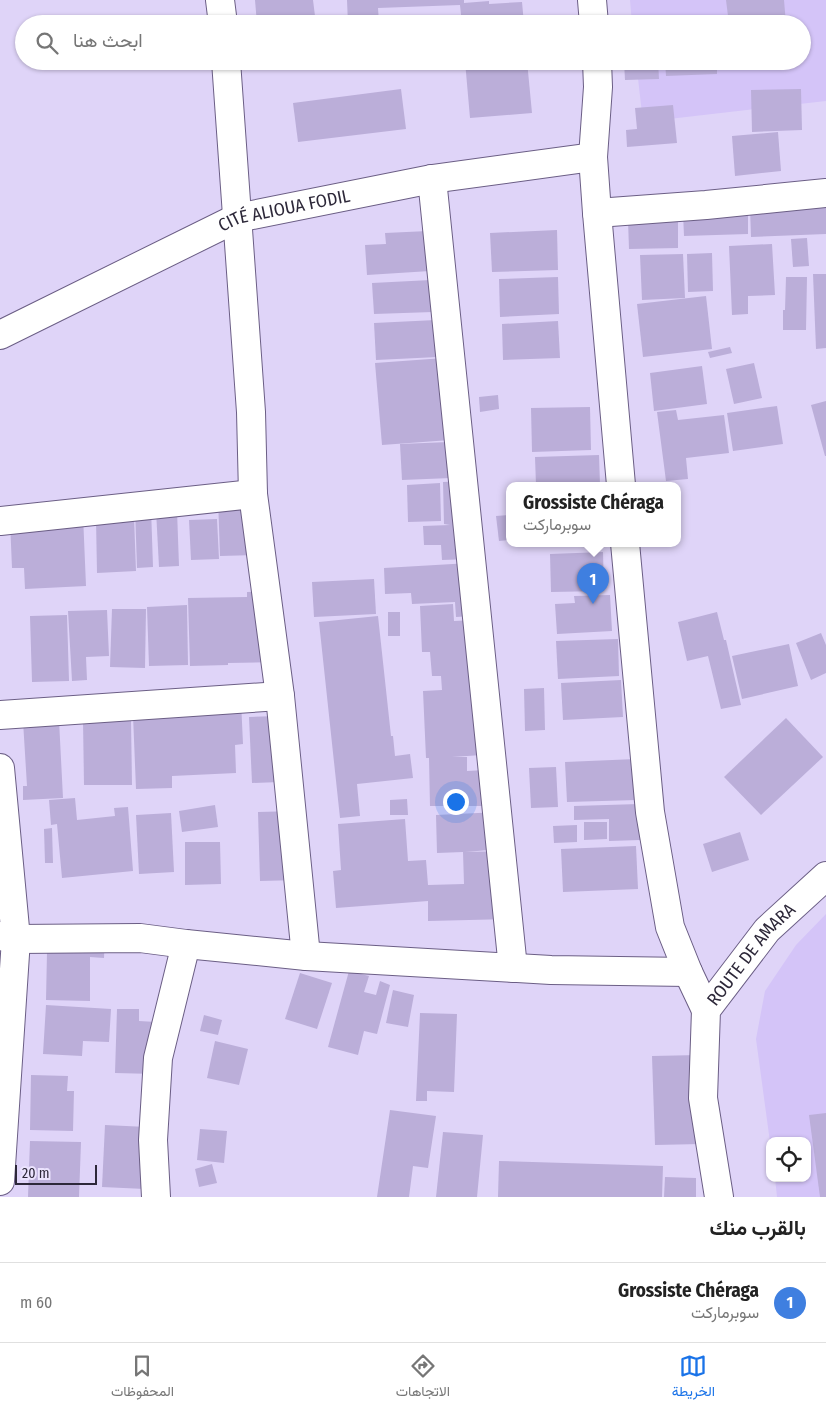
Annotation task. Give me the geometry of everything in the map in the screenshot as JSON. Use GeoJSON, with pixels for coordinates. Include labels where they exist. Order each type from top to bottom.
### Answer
{"type":"FeatureCollection","features":[{"type":"Feature","properties":{"kind":"street"},"geometry":{"type":"LineString","coordinates":[[220,0],[222,15]]}},
{"type":"Feature","properties":{"kind":"street"},"geometry":{"type":"LineString","coordinates":[[592,0],[593,15]]}},
{"type":"Feature","properties":{"kind":"street"},"geometry":{"type":"LineString","coordinates":[[227,70],[251,412],[253,494],[280,696],[306,956]]}},
{"type":"Feature","properties":{"kind":"street"},"geometry":{"type":"LineString","coordinates":[[597,70],[598,87],[593,157],[621,482]]}},
{"type":"Feature","properties":{"kind":"street","name":"CITÉ ALIOUA FODIL"},"geometry":{"type":"LineString","coordinates":[[1,333],[237,218],[432,179],[593,157]]}},
{"type":"Feature","properties":{"kind":"street"},"geometry":{"type":"LineString","coordinates":[[432,179],[513,968]]}},
{"type":"Feature","properties":{"kind":"street"},"geometry":{"type":"LineString","coordinates":[[597,213],[706,205],[826,193]]}},
{"type":"Feature","properties":{"kind":"street"},"geometry":{"type":"LineString","coordinates":[[0,521],[253,494]]}},
{"type":"Feature","properties":{"kind":"street"},"geometry":{"type":"LineString","coordinates":[[625,547],[650,812],[670,927],[706,1010]]}},
{"type":"Feature","properties":{"kind":"street"},"geometry":{"type":"LineString","coordinates":[[0,715],[280,696]]}},
{"type":"Feature","properties":{"kind":"street"},"geometry":{"type":"LineString","coordinates":[[0,768],[8,938],[0,1181]]}},
{"type":"Feature","properties":{"kind":"street","name":"ROUTE DE AMARA"},"geometry":{"type":"LineString","coordinates":[[719,1197],[703,1098],[706,1010],[767,930],[826,876]]}},
{"type":"Feature","properties":{"kind":"street"},"geometry":{"type":"LineString","coordinates":[[8,938],[140,938],[306,956],[551,970],[688,972]]}},
{"type":"Feature","properties":{"kind":"street"},"geometry":{"type":"LineString","coordinates":[[156,1197],[153,1140],[158,1058],[186,944]]}},
{"type":"Feature","properties":{"kind":"shaded area"},"geometry":{"type":"Polygon","coordinates":[[[630,0],[826,0],[826,101],[643,122],[637,70],[811,70],[811,15],[631,15],[630,0]]]}},
{"type":"Feature","properties":{"kind":"shaded area"},"geometry":{"type":"Polygon","coordinates":[[[826,914],[826,1197],[777,1197],[775,1182],[811,1182],[811,1137],[769,1137],[756,1039],[765,991],[796,945],[826,914]]]}},
{"type":"Feature","properties":{"kind":"building"},"geometry":{"type":"Polygon","coordinates":[[[255,0],[313,0],[315,15],[256,15],[255,0]]]}},
{"type":"Feature","properties":{"kind":"building"},"geometry":{"type":"Polygon","coordinates":[[[347,0],[464,0],[464,3],[489,1],[489,4],[522,2],[523,15],[461,15],[460,5],[378,8],[378,15],[348,15],[347,0]]]}},
{"type":"Feature","properties":{"kind":"building"},"geometry":{"type":"Polygon","coordinates":[[[726,0],[784,0],[785,15],[728,15],[726,0]]]}},
{"type":"Feature","properties":{"kind":"building"},"geometry":{"type":"Polygon","coordinates":[[[466,70],[528,70],[532,113],[470,118],[466,70]]]}},
{"type":"Feature","properties":{"kind":"building"},"geometry":{"type":"Polygon","coordinates":[[[624,70],[658,70],[659,79],[625,80],[624,70]]]}},
{"type":"Feature","properties":{"kind":"building"},"geometry":{"type":"Polygon","coordinates":[[[666,70],[717,70],[717,74],[666,76],[666,70]]]}},
{"type":"Feature","properties":{"kind":"building"},"geometry":{"type":"Polygon","coordinates":[[[401,89],[406,129],[298,142],[293,103],[401,89]]]}},
{"type":"Feature","properties":{"kind":"building"},"geometry":{"type":"Polygon","coordinates":[[[801,89],[802,130],[752,132],[751,90],[801,89]]]}},
{"type":"Feature","properties":{"kind":"building"},"geometry":{"type":"Polygon","coordinates":[[[673,105],[677,143],[627,147],[626,130],[637,129],[635,108],[673,105]]]}},
{"type":"Feature","properties":{"kind":"building"},"geometry":{"type":"Polygon","coordinates":[[[778,132],[781,171],[735,176],[732,136],[778,132]]]}},
{"type":"Feature","properties":{"kind":"building"},"geometry":{"type":"Polygon","coordinates":[[[826,204],[826,234],[751,237],[750,207],[826,204]]]}},
{"type":"Feature","properties":{"kind":"building"},"geometry":{"type":"Polygon","coordinates":[[[748,211],[748,234],[684,236],[683,213],[748,211]]]}},
{"type":"Feature","properties":{"kind":"building"},"geometry":{"type":"Polygon","coordinates":[[[678,219],[678,248],[629,249],[628,220],[678,219]]]}},
{"type":"Feature","properties":{"kind":"building"},"geometry":{"type":"Polygon","coordinates":[[[557,230],[558,270],[492,272],[490,233],[557,230]]]}},
{"type":"Feature","properties":{"kind":"building"},"geometry":{"type":"Polygon","coordinates":[[[428,231],[430,271],[367,275],[365,245],[386,244],[385,233],[428,231]]]}},
{"type":"Feature","properties":{"kind":"building"},"geometry":{"type":"Polygon","coordinates":[[[807,238],[809,266],[793,267],[791,239],[807,238]]]}},
{"type":"Feature","properties":{"kind":"building"},"geometry":{"type":"Polygon","coordinates":[[[772,244],[775,295],[748,296],[748,314],[732,315],[729,246],[772,244]]]}},
{"type":"Feature","properties":{"kind":"building"},"geometry":{"type":"Polygon","coordinates":[[[712,253],[713,291],[688,292],[687,254],[712,253]]]}},
{"type":"Feature","properties":{"kind":"building"},"geometry":{"type":"Polygon","coordinates":[[[683,254],[685,298],[642,300],[640,255],[683,254]]]}},
{"type":"Feature","properties":{"kind":"building"},"geometry":{"type":"Polygon","coordinates":[[[813,274],[826,274],[826,348],[816,349],[813,274]]]}},
{"type":"Feature","properties":{"kind":"building"},"geometry":{"type":"Polygon","coordinates":[[[558,277],[559,314],[500,317],[499,279],[558,277]]]}},
{"type":"Feature","properties":{"kind":"building"},"geometry":{"type":"Polygon","coordinates":[[[786,277],[807,277],[806,330],[783,330],[786,277]]]}},
{"type":"Feature","properties":{"kind":"building"},"geometry":{"type":"Polygon","coordinates":[[[431,280],[433,312],[374,314],[372,283],[431,280]]]}},
{"type":"Feature","properties":{"kind":"building"},"geometry":{"type":"Polygon","coordinates":[[[706,296],[712,349],[643,357],[637,304],[706,296]]]}},
{"type":"Feature","properties":{"kind":"building"},"geometry":{"type":"Polygon","coordinates":[[[436,320],[438,357],[376,360],[374,323],[436,320]]]}},
{"type":"Feature","properties":{"kind":"building"},"geometry":{"type":"Polygon","coordinates":[[[558,321],[560,358],[503,360],[502,324],[558,321]]]}},
{"type":"Feature","properties":{"kind":"building"},"geometry":{"type":"Polygon","coordinates":[[[730,347],[732,353],[710,358],[708,352],[730,347]]]}},
{"type":"Feature","properties":{"kind":"building"},"geometry":{"type":"Polygon","coordinates":[[[444,358],[450,440],[382,445],[375,363],[444,358]]]}},
{"type":"Feature","properties":{"kind":"building"},"geometry":{"type":"Polygon","coordinates":[[[754,363],[762,398],[734,404],[726,369],[754,363]]]}},
{"type":"Feature","properties":{"kind":"building"},"geometry":{"type":"Polygon","coordinates":[[[702,366],[707,404],[654,411],[650,373],[702,366]]]}},
{"type":"Feature","properties":{"kind":"building"},"geometry":{"type":"Polygon","coordinates":[[[498,395],[499,409],[480,412],[479,397],[498,395]]]}},
{"type":"Feature","properties":{"kind":"building"},"geometry":{"type":"Polygon","coordinates":[[[826,401],[826,456],[825,456],[811,405],[826,401]]]}},
{"type":"Feature","properties":{"kind":"building"},"geometry":{"type":"Polygon","coordinates":[[[777,406],[783,444],[733,451],[727,413],[777,406]]]}},
{"type":"Feature","properties":{"kind":"building"},"geometry":{"type":"Polygon","coordinates":[[[590,407],[591,450],[532,452],[531,408],[590,407]]]}},
{"type":"Feature","properties":{"kind":"building"},"geometry":{"type":"Polygon","coordinates":[[[676,410],[678,420],[724,415],[729,453],[686,458],[688,479],[666,481],[657,412],[676,410]]]}},
{"type":"Feature","properties":{"kind":"building"},"geometry":{"type":"Polygon","coordinates":[[[449,442],[451,478],[402,480],[400,444],[449,442]]]}},
{"type":"Feature","properties":{"kind":"building"},"geometry":{"type":"Polygon","coordinates":[[[599,455],[600,482],[536,482],[535,457],[599,455]]]}},
{"type":"Feature","properties":{"kind":"building"},"geometry":{"type":"Polygon","coordinates":[[[465,481],[470,559],[442,560],[441,545],[424,545],[423,526],[450,525],[444,524],[443,482],[465,481]]]}},
{"type":"Feature","properties":{"kind":"building"},"geometry":{"type":"Polygon","coordinates":[[[440,483],[441,521],[408,522],[407,485],[440,483]]]}},
{"type":"Feature","properties":{"kind":"building"},"geometry":{"type":"Polygon","coordinates":[[[255,497],[256,555],[220,556],[218,498],[255,497]]]}},
{"type":"Feature","properties":{"kind":"building"},"geometry":{"type":"Polygon","coordinates":[[[135,508],[151,508],[153,567],[137,568],[135,508]]]}},
{"type":"Feature","properties":{"kind":"building"},"geometry":{"type":"Polygon","coordinates":[[[156,510],[177,510],[179,566],[159,567],[156,510]]]}},
{"type":"Feature","properties":{"kind":"building"},"geometry":{"type":"Polygon","coordinates":[[[83,515],[86,586],[25,589],[24,568],[12,568],[10,521],[83,515]]]}},
{"type":"Feature","properties":{"kind":"building"},"geometry":{"type":"Polygon","coordinates":[[[506,515],[506,540],[499,541],[496,516],[506,515]]]}},
{"type":"Feature","properties":{"kind":"building"},"geometry":{"type":"Polygon","coordinates":[[[134,517],[136,571],[97,573],[96,519],[134,517]]]}},
{"type":"Feature","properties":{"kind":"building"},"geometry":{"type":"Polygon","coordinates":[[[217,519],[219,559],[191,560],[189,520],[217,519]]]}},
{"type":"Feature","properties":{"kind":"building"},"geometry":{"type":"Polygon","coordinates":[[[603,552],[604,591],[551,592],[550,554],[603,552]]]}},
{"type":"Feature","properties":{"kind":"building"},"geometry":{"type":"Polygon","coordinates":[[[470,563],[472,616],[456,617],[455,602],[412,604],[411,593],[385,594],[384,568],[470,563]]]}},
{"type":"Feature","properties":{"kind":"building"},"geometry":{"type":"Polygon","coordinates":[[[374,579],[376,614],[314,617],[312,582],[374,579]]]}},
{"type":"Feature","properties":{"kind":"building"},"geometry":{"type":"Polygon","coordinates":[[[275,591],[277,662],[190,666],[188,598],[247,597],[247,592],[275,591]]]}},
{"type":"Feature","properties":{"kind":"building"},"geometry":{"type":"Polygon","coordinates":[[[610,595],[612,631],[557,634],[555,604],[575,603],[574,596],[610,595]]]}},
{"type":"Feature","properties":{"kind":"building"},"geometry":{"type":"Polygon","coordinates":[[[453,604],[454,621],[475,620],[482,755],[452,757],[467,757],[467,771],[485,770],[485,806],[430,806],[429,758],[426,758],[423,691],[442,690],[441,676],[432,676],[430,652],[422,652],[420,606],[453,604]]]}},
{"type":"Feature","properties":{"kind":"building"},"geometry":{"type":"Polygon","coordinates":[[[187,605],[188,665],[149,666],[147,607],[187,605]]]}},
{"type":"Feature","properties":{"kind":"building"},"geometry":{"type":"Polygon","coordinates":[[[112,609],[146,609],[145,668],[110,667],[112,609]]]}},
{"type":"Feature","properties":{"kind":"building"},"geometry":{"type":"Polygon","coordinates":[[[107,610],[109,656],[86,657],[87,680],[72,681],[68,611],[107,610]]]}},
{"type":"Feature","properties":{"kind":"building"},"geometry":{"type":"Polygon","coordinates":[[[388,612],[400,612],[400,636],[388,636],[388,612]]]}},
{"type":"Feature","properties":{"kind":"building"},"geometry":{"type":"Polygon","coordinates":[[[717,612],[724,640],[726,640],[741,705],[721,709],[708,656],[687,661],[678,622],[717,612]]]}},
{"type":"Feature","properties":{"kind":"building"},"geometry":{"type":"Polygon","coordinates":[[[67,615],[69,681],[32,682],[30,616],[67,615]]]}},
{"type":"Feature","properties":{"kind":"building"},"geometry":{"type":"Polygon","coordinates":[[[378,616],[391,736],[393,736],[395,756],[410,754],[413,778],[357,784],[360,816],[340,818],[319,622],[378,616]]]}},
{"type":"Feature","properties":{"kind":"building"},"geometry":{"type":"Polygon","coordinates":[[[821,633],[826,645],[826,673],[811,680],[796,643],[821,633]]]}},
{"type":"Feature","properties":{"kind":"building"},"geometry":{"type":"Polygon","coordinates":[[[618,639],[619,676],[558,679],[556,641],[618,639]]]}},
{"type":"Feature","properties":{"kind":"building"},"geometry":{"type":"Polygon","coordinates":[[[789,644],[798,686],[742,699],[732,656],[789,644]]]}},
{"type":"Feature","properties":{"kind":"building"},"geometry":{"type":"Polygon","coordinates":[[[621,680],[623,717],[563,720],[561,683],[621,680]]]}},
{"type":"Feature","properties":{"kind":"building"},"geometry":{"type":"Polygon","coordinates":[[[544,688],[545,730],[525,731],[524,689],[544,688]]]}},
{"type":"Feature","properties":{"kind":"building"},"geometry":{"type":"Polygon","coordinates":[[[241,701],[243,744],[235,745],[236,773],[172,776],[172,788],[136,789],[133,715],[241,701]]]}},
{"type":"Feature","properties":{"kind":"building"},"geometry":{"type":"Polygon","coordinates":[[[277,716],[280,782],[252,783],[249,717],[277,716]]]}},
{"type":"Feature","properties":{"kind":"building"},"geometry":{"type":"Polygon","coordinates":[[[786,718],[823,757],[761,815],[724,777],[786,718]]]}},
{"type":"Feature","properties":{"kind":"building"},"geometry":{"type":"Polygon","coordinates":[[[131,719],[132,785],[84,785],[83,720],[131,719]]]}},
{"type":"Feature","properties":{"kind":"building"},"geometry":{"type":"Polygon","coordinates":[[[59,720],[63,798],[23,800],[23,786],[27,786],[23,721],[59,720]]]}},
{"type":"Feature","properties":{"kind":"building"},"geometry":{"type":"Polygon","coordinates":[[[636,759],[637,800],[567,802],[565,762],[636,759]]]}},
{"type":"Feature","properties":{"kind":"building"},"geometry":{"type":"Polygon","coordinates":[[[556,767],[558,807],[531,808],[529,768],[556,767]]]}},
{"type":"Feature","properties":{"kind":"building"},"geometry":{"type":"Polygon","coordinates":[[[75,798],[77,820],[115,816],[114,808],[128,807],[133,871],[62,878],[57,824],[51,825],[49,800],[75,798]]]}},
{"type":"Feature","properties":{"kind":"building"},"geometry":{"type":"Polygon","coordinates":[[[407,799],[408,815],[390,815],[390,800],[407,799]]]}},
{"type":"Feature","properties":{"kind":"building"},"geometry":{"type":"Polygon","coordinates":[[[639,804],[640,840],[609,841],[609,819],[574,820],[574,806],[639,804]]]}},
{"type":"Feature","properties":{"kind":"building"},"geometry":{"type":"Polygon","coordinates":[[[215,805],[218,827],[182,832],[179,811],[215,805]]]}},
{"type":"Feature","properties":{"kind":"building"},"geometry":{"type":"Polygon","coordinates":[[[296,811],[298,880],[260,881],[258,812],[296,811]]]}},
{"type":"Feature","properties":{"kind":"building"},"geometry":{"type":"Polygon","coordinates":[[[499,812],[501,849],[465,852],[509,851],[512,919],[428,921],[428,901],[336,908],[333,871],[341,870],[338,824],[405,819],[408,861],[426,860],[428,885],[464,884],[463,852],[437,853],[436,815],[499,812]]]}},
{"type":"Feature","properties":{"kind":"building"},"geometry":{"type":"Polygon","coordinates":[[[171,813],[174,872],[139,874],[136,815],[171,813]]]}},
{"type":"Feature","properties":{"kind":"building"},"geometry":{"type":"Polygon","coordinates":[[[584,822],[607,822],[607,839],[584,840],[584,822]]]}},
{"type":"Feature","properties":{"kind":"building"},"geometry":{"type":"Polygon","coordinates":[[[577,825],[577,842],[554,843],[553,826],[577,825]]]}},
{"type":"Feature","properties":{"kind":"building"},"geometry":{"type":"Polygon","coordinates":[[[52,828],[53,863],[45,863],[44,829],[52,828]]]}},
{"type":"Feature","properties":{"kind":"building"},"geometry":{"type":"Polygon","coordinates":[[[740,832],[749,860],[712,872],[703,844],[740,832]]]}},
{"type":"Feature","properties":{"kind":"building"},"geometry":{"type":"Polygon","coordinates":[[[185,842],[220,842],[221,884],[185,885],[185,842]]]}},
{"type":"Feature","properties":{"kind":"building"},"geometry":{"type":"Polygon","coordinates":[[[636,846],[638,889],[563,892],[561,849],[636,846]]]}},
{"type":"Feature","properties":{"kind":"building"},"geometry":{"type":"Polygon","coordinates":[[[85,932],[105,933],[104,958],[90,957],[90,1001],[46,1000],[47,952],[85,953],[85,932]]]}},
{"type":"Feature","properties":{"kind":"building"},"geometry":{"type":"Polygon","coordinates":[[[349,971],[369,976],[364,992],[376,995],[380,981],[390,985],[377,1034],[364,1031],[358,1055],[328,1047],[349,971]]]}},
{"type":"Feature","properties":{"kind":"building"},"geometry":{"type":"Polygon","coordinates":[[[300,973],[332,983],[317,1029],[285,1019],[300,973]]]}},
{"type":"Feature","properties":{"kind":"building"},"geometry":{"type":"Polygon","coordinates":[[[393,990],[414,995],[408,1027],[386,1023],[393,990]]]}},
{"type":"Feature","properties":{"kind":"building"},"geometry":{"type":"Polygon","coordinates":[[[46,1005],[111,1009],[109,1042],[83,1041],[82,1056],[43,1054],[46,1005]]]}},
{"type":"Feature","properties":{"kind":"building"},"geometry":{"type":"Polygon","coordinates":[[[117,1009],[139,1009],[139,1021],[156,1022],[155,1074],[115,1073],[117,1009]]]}},
{"type":"Feature","properties":{"kind":"building"},"geometry":{"type":"Polygon","coordinates":[[[420,1013],[457,1014],[454,1092],[427,1091],[427,1101],[416,1101],[420,1013]]]}},
{"type":"Feature","properties":{"kind":"building"},"geometry":{"type":"Polygon","coordinates":[[[204,1015],[222,1020],[218,1035],[200,1031],[204,1015]]]}},
{"type":"Feature","properties":{"kind":"building"},"geometry":{"type":"Polygon","coordinates":[[[215,1041],[248,1049],[239,1085],[207,1078],[215,1041]]]}},
{"type":"Feature","properties":{"kind":"building"},"geometry":{"type":"Polygon","coordinates":[[[699,1055],[701,1144],[655,1145],[652,1056],[699,1055]]]}},
{"type":"Feature","properties":{"kind":"building"},"geometry":{"type":"Polygon","coordinates":[[[31,1075],[68,1076],[67,1091],[74,1091],[73,1131],[30,1130],[31,1075]]]}},
{"type":"Feature","properties":{"kind":"building"},"geometry":{"type":"Polygon","coordinates":[[[390,1110],[436,1116],[428,1168],[413,1166],[409,1197],[377,1197],[390,1110]]]}},
{"type":"Feature","properties":{"kind":"building"},"geometry":{"type":"Polygon","coordinates":[[[826,1113],[826,1197],[820,1197],[809,1115],[826,1113]]]}},
{"type":"Feature","properties":{"kind":"building"},"geometry":{"type":"Polygon","coordinates":[[[105,1125],[147,1127],[145,1189],[102,1187],[105,1125]]]}},
{"type":"Feature","properties":{"kind":"building"},"geometry":{"type":"Polygon","coordinates":[[[200,1129],[227,1131],[224,1163],[197,1160],[200,1129]]]}},
{"type":"Feature","properties":{"kind":"building"},"geometry":{"type":"Polygon","coordinates":[[[443,1132],[483,1135],[477,1197],[436,1197],[443,1132]]]}},
{"type":"Feature","properties":{"kind":"building"},"geometry":{"type":"Polygon","coordinates":[[[30,1141],[81,1142],[79,1197],[28,1197],[30,1141]]]}},
{"type":"Feature","properties":{"kind":"building"},"geometry":{"type":"Polygon","coordinates":[[[499,1161],[663,1166],[662,1197],[498,1197],[499,1161]]]}},
{"type":"Feature","properties":{"kind":"building"},"geometry":{"type":"Polygon","coordinates":[[[212,1164],[217,1183],[199,1187],[195,1169],[212,1164]]]}},
{"type":"Feature","properties":{"kind":"building"},"geometry":{"type":"Polygon","coordinates":[[[665,1177],[696,1178],[696,1197],[664,1197],[665,1177]]]}},
{"type":"Feature","properties":{"kind":"place","name":"Grossiste Chéraga"},"geometry":{"type":"Point","coordinates":[593,604]}}]}
